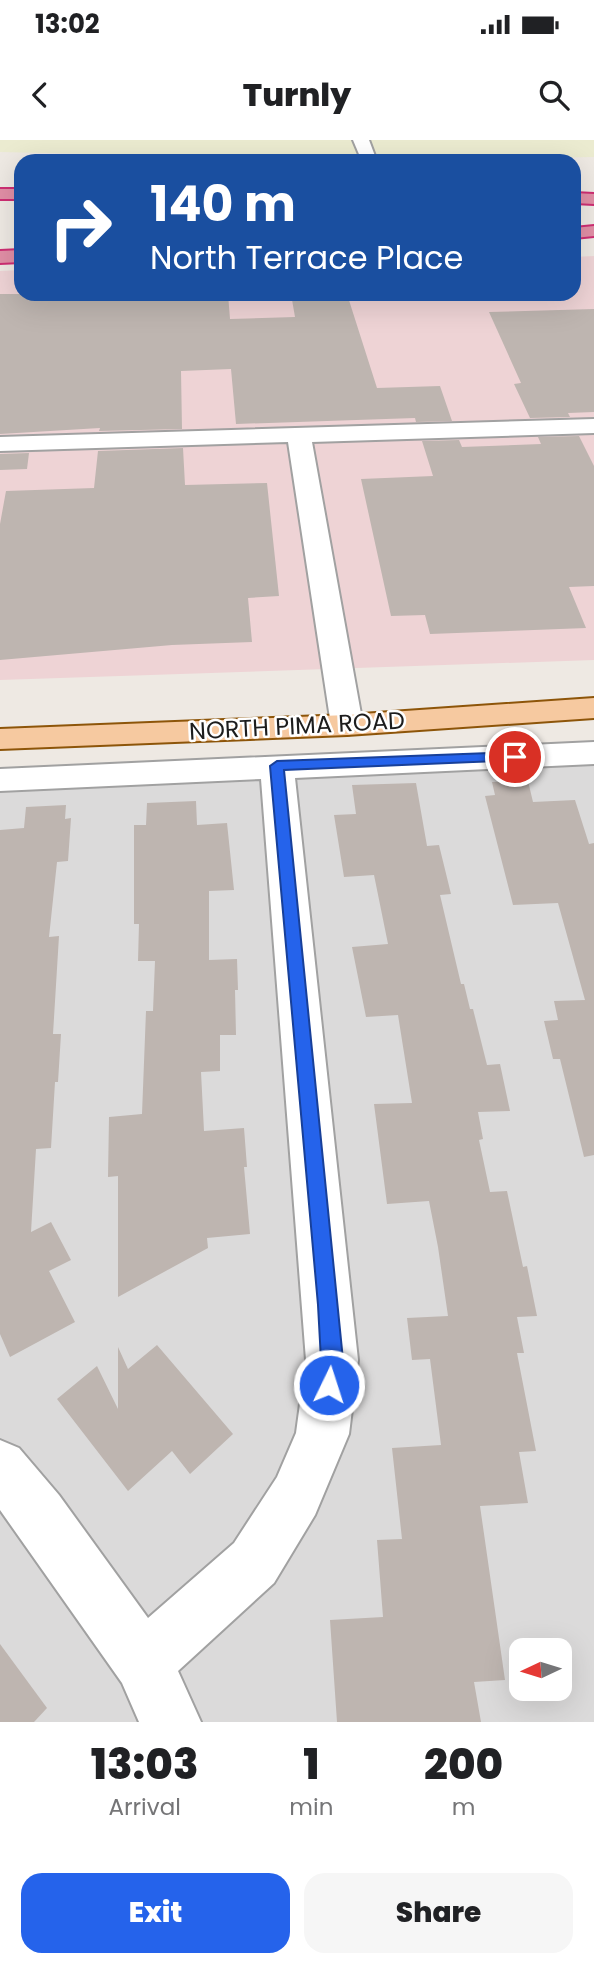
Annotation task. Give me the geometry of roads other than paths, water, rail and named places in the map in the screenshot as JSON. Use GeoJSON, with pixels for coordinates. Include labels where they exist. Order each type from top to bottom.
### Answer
{"type":"FeatureCollection","features":[{"type":"Feature","properties":{"kind":"main road","name":"NORTH PIMA ROAD"},"geometry":{"type":"LineString","coordinates":[[0,739],[347,725],[594,708]]}},
{"type":"Feature","properties":{"kind":"street"},"geometry":{"type":"LineString","coordinates":[[0,444],[594,426]]}},
{"type":"Feature","properties":{"kind":"street"},"geometry":{"type":"LineString","coordinates":[[299,434],[347,725]]}},
{"type":"Feature","properties":{"kind":"street"},"geometry":{"type":"LineString","coordinates":[[0,780],[594,753]]}},
{"type":"Feature","properties":{"kind":"street"},"geometry":{"type":"LineString","coordinates":[[143,1662],[254,1563],[296,1496],[322,1434],[332,1360],[277,766]]}},
{"type":"Feature","properties":{"kind":"street"},"geometry":{"type":"LineString","coordinates":[[0,1467],[39,1515],[143,1662],[170,1722]]}}]}
